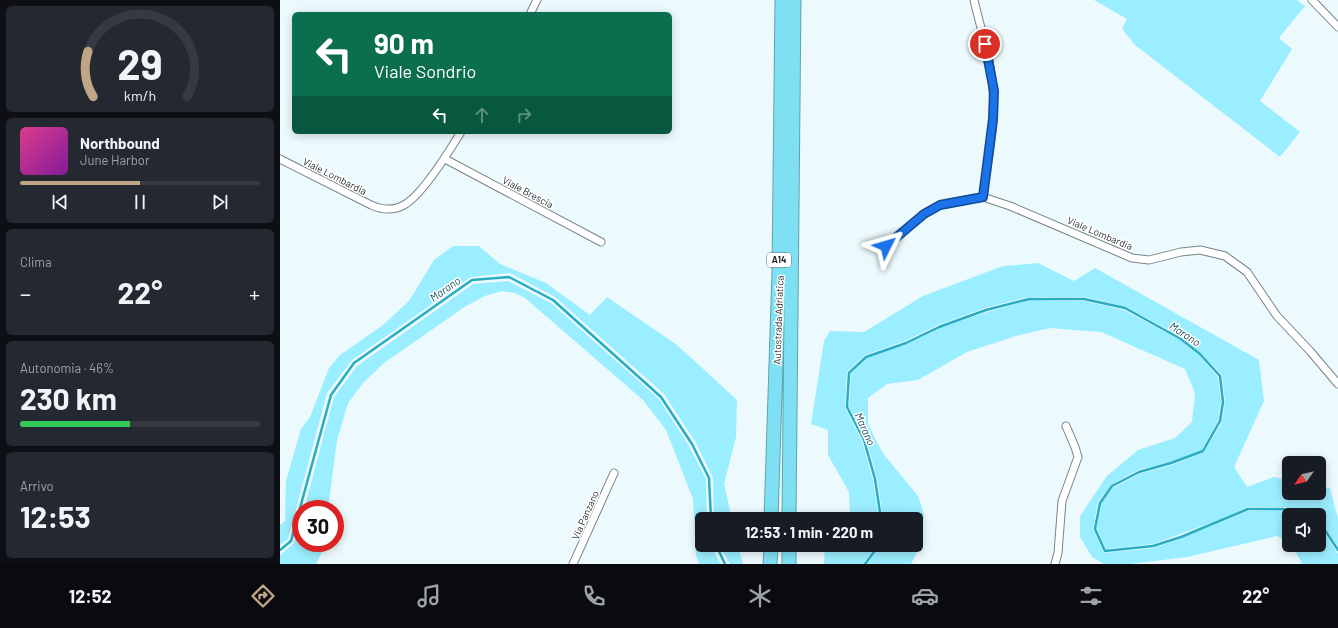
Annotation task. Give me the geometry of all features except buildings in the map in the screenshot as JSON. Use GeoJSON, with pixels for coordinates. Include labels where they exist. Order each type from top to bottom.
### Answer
{"type":"FeatureCollection","features":[{"type":"Feature","properties":{"kind":"highway","name":"Autostrada Adriatica"},"geometry":{"type":"LineString","coordinates":[[771,512],[779,271],[782,0]]}},
{"type":"Feature","properties":{"kind":"highway","name":"Autostrada Adriatica"},"geometry":{"type":"LineString","coordinates":[[789,512],[794,0]]}},
{"type":"Feature","properties":{"kind":"highway"},"geometry":{"type":"LineString","coordinates":[[770,564],[771,552]]}},
{"type":"Feature","properties":{"kind":"highway"},"geometry":{"type":"LineString","coordinates":[[789,552],[789,564]]}},
{"type":"Feature","properties":{"kind":"street"},"geometry":{"type":"LineString","coordinates":[[531,12],[537,0]]}},
{"type":"Feature","properties":{"kind":"street"},"geometry":{"type":"LineString","coordinates":[[974,0],[989,59],[994,91],[993,119],[983,197]]}},
{"type":"Feature","properties":{"kind":"street"},"geometry":{"type":"LineString","coordinates":[[1312,0],[1338,27]]}},
{"type":"Feature","properties":{"kind":"street"},"geometry":{"type":"LineString","coordinates":[[445,159],[460,134]]}},
{"type":"Feature","properties":{"kind":"street","name":"Viale Lombardia"},"geometry":{"type":"LineString","coordinates":[[280,159],[382,210],[395,209],[405,205],[445,159]]}},
{"type":"Feature","properties":{"kind":"street","name":"Viale Brescia"},"geometry":{"type":"LineString","coordinates":[[445,159],[601,242]]}},
{"type":"Feature","properties":{"kind":"street","name":"Viale Lombardia"},"geometry":{"type":"LineString","coordinates":[[886,246],[924,214],[940,205],[983,197],[1010,206],[1132,258],[1149,260],[1181,252],[1200,250],[1225,256],[1247,272],[1277,316],[1310,350],[1338,384]]}},
{"type":"Feature","properties":{"kind":"street"},"geometry":{"type":"LineString","coordinates":[[1055,564],[1058,553],[1060,511],[1062,501],[1078,457],[1076,447],[1066,426]]}},
{"type":"Feature","properties":{"kind":"street","name":"Via Panzano"},"geometry":{"type":"LineString","coordinates":[[573,564],[614,473]]}},
{"type":"Feature","properties":{"kind":"shaded area"},"geometry":{"type":"Polygon","coordinates":[[[1094,0],[1297,0],[1305,6],[1279,38],[1292,49],[1260,101],[1300,132],[1280,157],[1135,45],[1122,29],[1127,19],[1094,0]]]}},
{"type":"Feature","properties":{"kind":"shaded area"},"geometry":{"type":"Polygon","coordinates":[[[453,246],[479,246],[500,264],[546,283],[590,315],[607,297],[677,345],[737,400],[736,437],[724,484],[730,512],[714,512],[713,478],[696,443],[664,394],[555,297],[510,273],[471,277],[352,360],[327,393],[298,500],[292,500],[292,524],[288,539],[280,545],[280,525],[285,521],[286,481],[301,429],[310,417],[329,368],[340,355],[383,325],[409,301],[434,260],[453,246]]]}},
{"type":"Feature","properties":{"kind":"shaded area"},"geometry":{"type":"Polygon","coordinates":[[[1038,263],[1074,281],[1095,268],[1259,360],[1264,401],[1234,467],[1247,487],[1274,477],[1282,479],[1282,500],[1326,500],[1326,487],[1330,488],[1338,519],[1338,547],[1326,529],[1326,508],[1248,507],[1224,518],[1153,544],[1106,549],[1097,529],[1101,503],[1113,488],[1139,474],[1172,465],[1204,452],[1222,422],[1225,402],[1222,375],[1201,353],[1182,337],[1126,307],[1085,297],[1028,297],[985,308],[938,325],[905,341],[865,355],[847,372],[845,407],[862,441],[873,480],[878,512],[850,512],[849,492],[828,455],[828,430],[811,424],[824,341],[830,331],[864,332],[923,296],[1003,266],[1038,263]]]}},
{"type":"Feature","properties":{"kind":"shaded area"},"geometry":{"type":"Polygon","coordinates":[[[508,281],[551,303],[659,399],[689,446],[706,479],[707,512],[695,512],[695,537],[693,499],[666,430],[643,400],[525,298],[515,293],[502,291],[485,296],[466,306],[384,363],[363,383],[348,403],[337,440],[329,500],[306,500],[334,397],[357,366],[473,284],[508,281]]]}},
{"type":"Feature","properties":{"kind":"shaded area"},"geometry":{"type":"Polygon","coordinates":[[[1029,300],[1084,301],[1124,310],[1180,340],[1199,355],[1218,377],[1221,402],[1218,421],[1202,450],[1170,462],[1138,470],[1111,485],[1098,502],[1093,529],[1104,553],[1154,548],[1248,511],[1282,510],[1282,538],[1277,536],[1187,557],[1130,564],[1104,564],[1092,557],[1080,537],[1080,516],[1107,476],[1138,450],[1175,438],[1192,422],[1195,393],[1185,369],[1101,332],[1050,328],[1016,336],[967,352],[918,380],[887,384],[868,398],[868,424],[882,452],[918,496],[924,514],[923,522],[923,512],[882,512],[877,479],[866,439],[849,407],[851,374],[867,358],[907,344],[939,328],[1029,300]]]}},
{"type":"Feature","properties":{"kind":"shaded area"},"geometry":{"type":"Polygon","coordinates":[[[1326,535],[1338,554],[1338,564],[1302,564],[1296,552],[1326,552],[1326,535]]]}},
{"type":"Feature","properties":{"kind":"shaded area"},"geometry":{"type":"Polygon","coordinates":[[[292,545],[292,552],[322,552],[316,564],[280,564],[280,555],[292,545]]]}},
{"type":"Feature","properties":{"kind":"shaded area"},"geometry":{"type":"Polygon","coordinates":[[[696,552],[714,552],[721,564],[699,564],[696,552]]]}},
{"type":"Feature","properties":{"kind":"shaded area"},"geometry":{"type":"Polygon","coordinates":[[[723,552],[740,552],[743,564],[730,564],[723,552]]]}},
{"type":"Feature","properties":{"kind":"shaded area"},"geometry":{"type":"Polygon","coordinates":[[[825,552],[872,552],[863,564],[824,564],[825,552]]]}},
{"type":"Feature","properties":{"kind":"shaded area"},"geometry":{"type":"Polygon","coordinates":[[[875,552],[917,552],[911,564],[867,564],[875,552]]]}},
{"type":"Feature","properties":{"kind":"waterway","name":"Marano"},"geometry":{"type":"LineString","coordinates":[[280,550],[291,541],[331,395],[354,363],[472,280],[509,277],[553,300],[661,397],[692,444],[709,478],[711,512]]}},
{"type":"Feature","properties":{"kind":"waterway","name":"Marano"},"geometry":{"type":"LineString","coordinates":[[880,512],[875,479],[864,440],[847,407],[849,373],[866,357],[906,343],[939,327],[986,310],[1029,299],[1084,299],[1125,308],[1181,339],[1200,354],[1220,376],[1223,402],[1220,421],[1203,451],[1171,463],[1139,472],[1112,486],[1100,503],[1095,529],[1105,551],[1153,546],[1181,537],[1248,509],[1282,509]]}},
{"type":"Feature","properties":{"kind":"waterway","name":"Marano"},"geometry":{"type":"LineString","coordinates":[[1326,532],[1338,550]]}},
{"type":"Feature","properties":{"kind":"waterway","name":"Marano"},"geometry":{"type":"LineString","coordinates":[[719,552],[725,564]]}},
{"type":"Feature","properties":{"kind":"waterway","name":"Marano"},"geometry":{"type":"LineString","coordinates":[[865,564],[874,552]]}},
{"type":"Feature","properties":{"kind":"route"},"geometry":{"type":"LineString","coordinates":[[886,246],[924,214],[940,205],[983,197],[993,119],[994,91],[985,44]]}}]}
